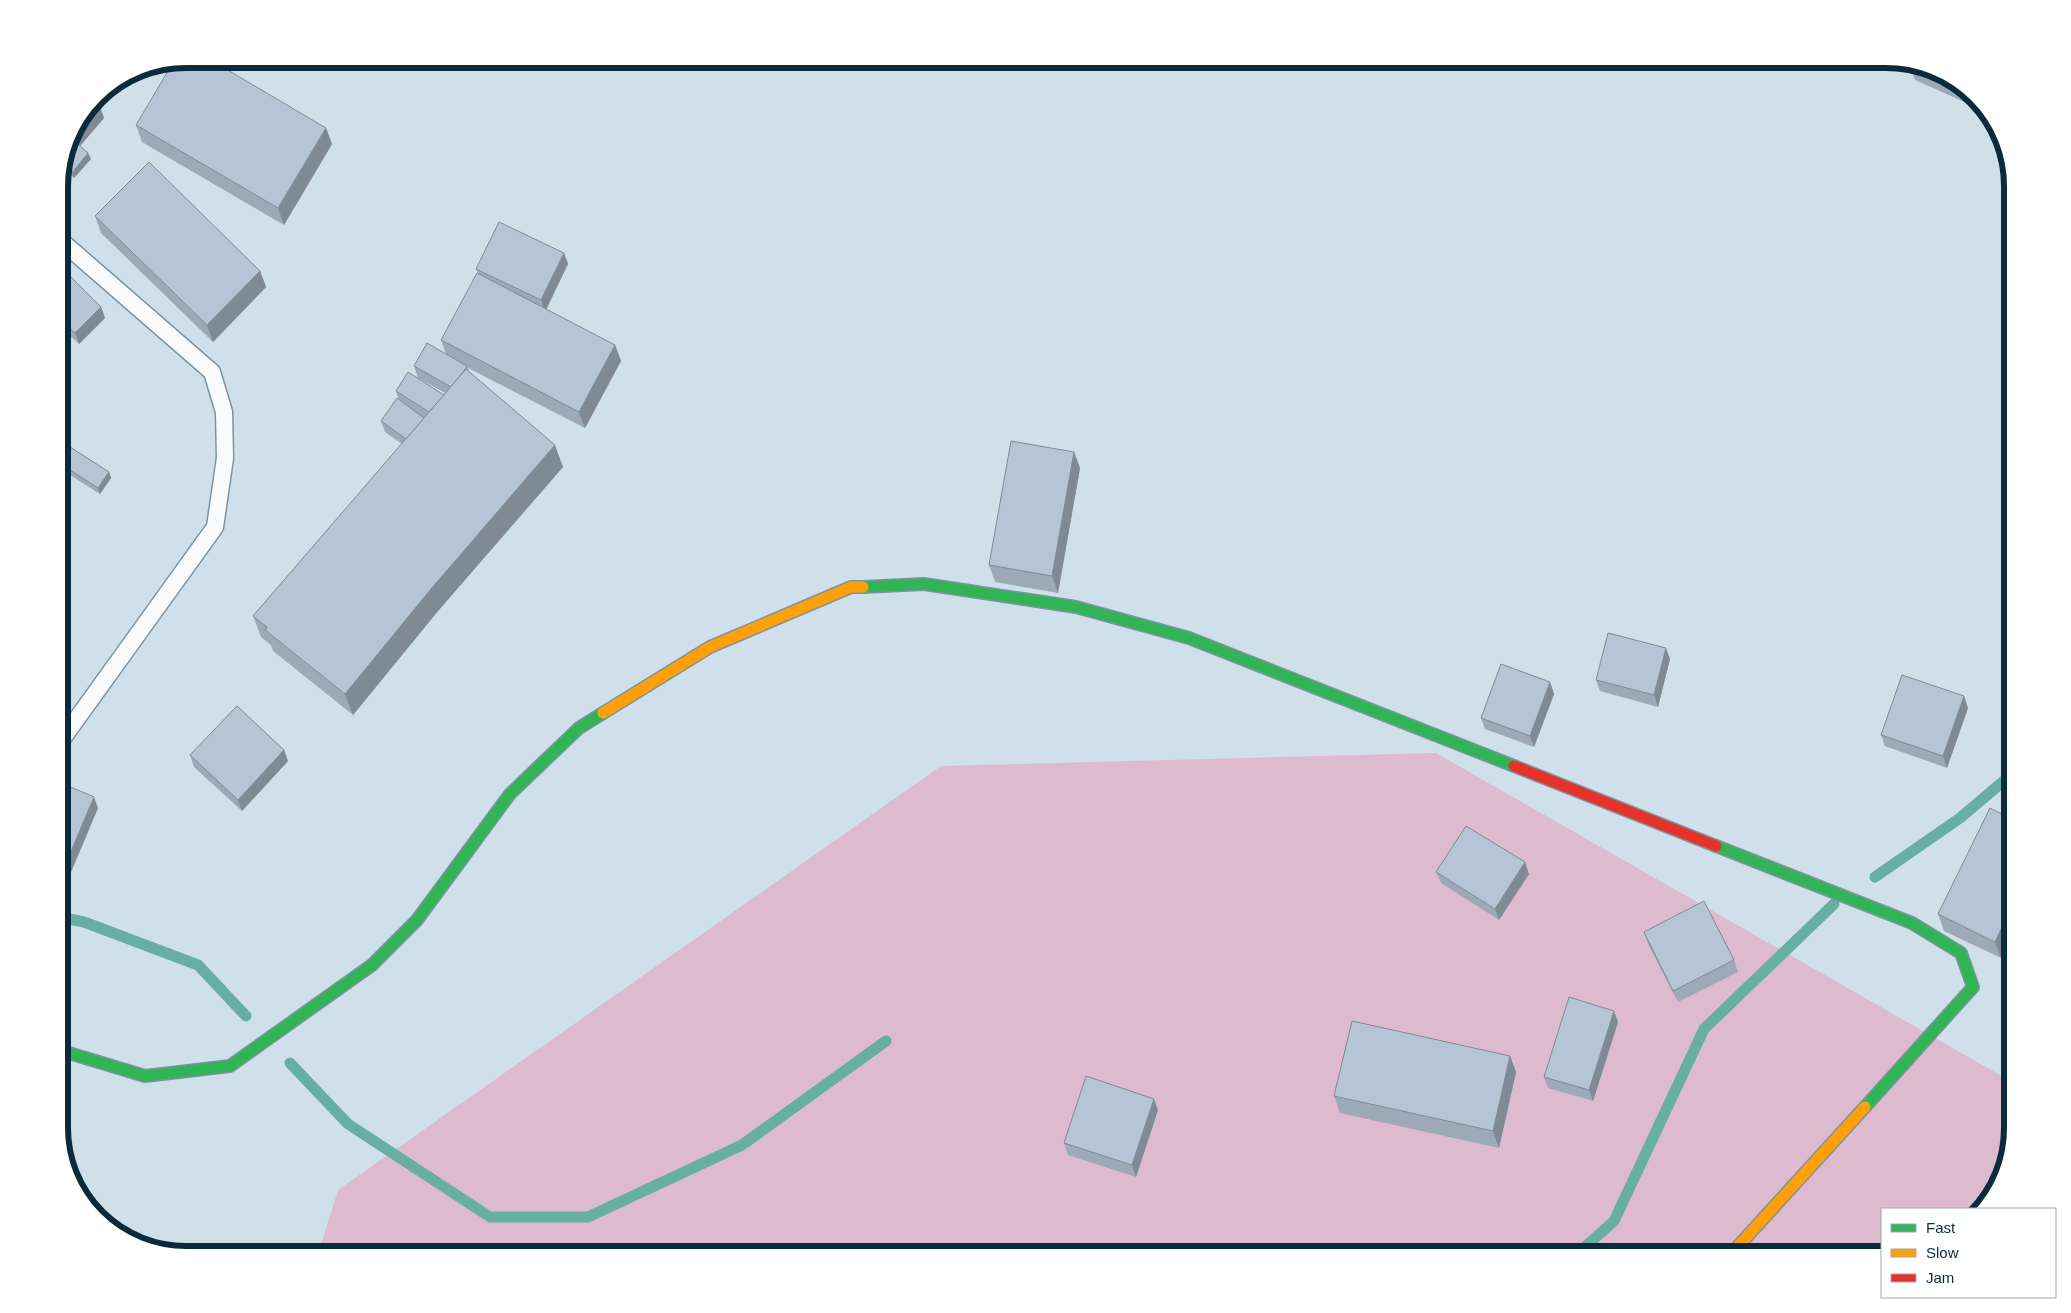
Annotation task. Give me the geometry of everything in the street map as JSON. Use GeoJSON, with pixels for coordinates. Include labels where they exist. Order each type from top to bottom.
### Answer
{"type":"FeatureCollection","features":[{"type":"Feature","properties":{"kind":"street"},"geometry":{"type":"LineString","coordinates":[[68,1053],[145,1076],[230,1066],[372,965],[417,920],[510,794],[579,728],[710,647],[851,587],[924,584],[1076,606],[1189,638],[1912,923],[1961,953],[1973,987],[1738,1246]]}},
{"type":"Feature","properties":{"kind":"lane"},"geometry":{"type":"LineString","coordinates":[[68,247],[212,372],[224,412],[225,458],[215,527],[68,731]]}},
{"type":"Feature","properties":{"kind":"shaded area"},"geometry":{"type":"Polygon","coordinates":[[[1436,753],[2004,1077],[2004,1128],[1997,1166],[1984,1193],[1971,1208],[1881,1208],[1881,1246],[320,1246],[338,1190],[941,766],[1436,753]]]}},
{"type":"Feature","properties":{"kind":"building"},"geometry":{"type":"Polygon","coordinates":[[[224,68],[326,128],[278,208],[136,125],[169,69],[224,68]]]}},
{"type":"Feature","properties":{"kind":"building"},"geometry":{"type":"Polygon","coordinates":[[[1921,73],[1931,76],[1947,85],[1921,73]]]}},
{"type":"Feature","properties":{"kind":"building"},"geometry":{"type":"Polygon","coordinates":[[[99,106],[100,107],[84,126],[99,106]]]}},
{"type":"Feature","properties":{"kind":"building"},"geometry":{"type":"Polygon","coordinates":[[[76,142],[88,153],[72,173],[69,170],[76,142]]]}},
{"type":"Feature","properties":{"kind":"building"},"geometry":{"type":"Polygon","coordinates":[[[149,162],[260,271],[207,325],[95,216],[149,162]]]}},
{"type":"Feature","properties":{"kind":"building"},"geometry":{"type":"Polygon","coordinates":[[[499,222],[564,253],[541,300],[476,269],[499,222]]]}},
{"type":"Feature","properties":{"kind":"building"},"geometry":{"type":"Polygon","coordinates":[[[477,273],[615,345],[579,412],[441,340],[477,273]]]}},
{"type":"Feature","properties":{"kind":"building"},"geometry":{"type":"Polygon","coordinates":[[[71,277],[101,307],[75,333],[68,326],[68,280],[71,277]]]}},
{"type":"Feature","properties":{"kind":"building"},"geometry":{"type":"Polygon","coordinates":[[[427,343],[467,366],[451,387],[414,366],[427,343]]]}},
{"type":"Feature","properties":{"kind":"building"},"geometry":{"type":"Polygon","coordinates":[[[466,369],[555,445],[431,589],[345,694],[265,630],[267,627],[253,616],[466,369]]]}},
{"type":"Feature","properties":{"kind":"building"},"geometry":{"type":"Polygon","coordinates":[[[408,372],[444,395],[429,412],[396,391],[408,372]]]}},
{"type":"Feature","properties":{"kind":"building"},"geometry":{"type":"Polygon","coordinates":[[[397,398],[424,418],[406,439],[381,421],[397,398]]]}},
{"type":"Feature","properties":{"kind":"building"},"geometry":{"type":"Polygon","coordinates":[[[1011,441],[1074,452],[1052,576],[989,565],[1011,441]]]}},
{"type":"Feature","properties":{"kind":"building"},"geometry":{"type":"Polygon","coordinates":[[[68,446],[109,472],[98,488],[68,469],[68,446]]]}},
{"type":"Feature","properties":{"kind":"building"},"geometry":{"type":"Polygon","coordinates":[[[1608,633],[1666,648],[1654,695],[1596,680],[1608,633]]]}},
{"type":"Feature","properties":{"kind":"building"},"geometry":{"type":"Polygon","coordinates":[[[1501,664],[1550,682],[1530,736],[1481,718],[1501,664]]]}},
{"type":"Feature","properties":{"kind":"building"},"geometry":{"type":"Polygon","coordinates":[[[1902,675],[1964,696],[1943,756],[1881,735],[1902,675]]]}},
{"type":"Feature","properties":{"kind":"building"},"geometry":{"type":"Polygon","coordinates":[[[237,706],[284,750],[238,800],[190,755],[237,706]]]}},
{"type":"Feature","properties":{"kind":"building"},"geometry":{"type":"Polygon","coordinates":[[[68,786],[94,797],[68,859],[68,786]]]}},
{"type":"Feature","properties":{"kind":"building"},"geometry":{"type":"Polygon","coordinates":[[[1990,808],[2004,815],[2004,923],[1995,942],[1938,914],[1990,808]]]}},
{"type":"Feature","properties":{"kind":"building"},"geometry":{"type":"Polygon","coordinates":[[[1466,826],[1525,862],[1495,909],[1436,872],[1466,826]]]}},
{"type":"Feature","properties":{"kind":"building"},"geometry":{"type":"Polygon","coordinates":[[[1704,901],[1734,960],[1673,991],[1644,932],[1704,901]]]}},
{"type":"Feature","properties":{"kind":"building"},"geometry":{"type":"Polygon","coordinates":[[[1569,997],[1614,1011],[1589,1090],[1544,1077],[1569,997]]]}},
{"type":"Feature","properties":{"kind":"building"},"geometry":{"type":"Polygon","coordinates":[[[1352,1021],[1510,1056],[1493,1131],[1334,1096],[1352,1021]]]}},
{"type":"Feature","properties":{"kind":"building"},"geometry":{"type":"Polygon","coordinates":[[[1086,1076],[1154,1099],[1132,1165],[1064,1143],[1086,1076]]]}},
{"type":"Feature","properties":{"kind":"waterway"},"geometry":{"type":"LineString","coordinates":[[1875,877],[1960,818],[2004,781]]}},
{"type":"Feature","properties":{"kind":"waterway"},"geometry":{"type":"LineString","coordinates":[[1586,1246],[1614,1221],[1704,1029],[1834,904]]}},
{"type":"Feature","properties":{"kind":"waterway"},"geometry":{"type":"LineString","coordinates":[[68,919],[84,922],[198,965],[246,1016]]}},
{"type":"Feature","properties":{"kind":"waterway"},"geometry":{"type":"LineString","coordinates":[[290,1063],[348,1124],[490,1217],[588,1217],[742,1145],[886,1041]]}},
{"type":"Feature","properties":{"kind":"traffic: fast"},"geometry":{"type":"LineString","coordinates":[[863,587],[924,584],[1076,607],[1189,638],[1514,766]]}},
{"type":"Feature","properties":{"kind":"traffic: fast"},"geometry":{"type":"LineString","coordinates":[[68,1053],[145,1076],[230,1066],[372,965],[417,920],[510,794],[579,728],[603,713]]}},
{"type":"Feature","properties":{"kind":"traffic: fast"},"geometry":{"type":"LineString","coordinates":[[1716,846],[1912,923],[1961,953],[1973,987],[1865,1107]]}},
{"type":"Feature","properties":{"kind":"traffic: slow"},"geometry":{"type":"LineString","coordinates":[[603,713],[710,647],[851,587],[863,587]]}},
{"type":"Feature","properties":{"kind":"traffic: slow"},"geometry":{"type":"LineString","coordinates":[[1738,1246],[1865,1107]]}},
{"type":"Feature","properties":{"kind":"traffic: jam"},"geometry":{"type":"LineString","coordinates":[[1514,766],[1716,846]]}}]}
